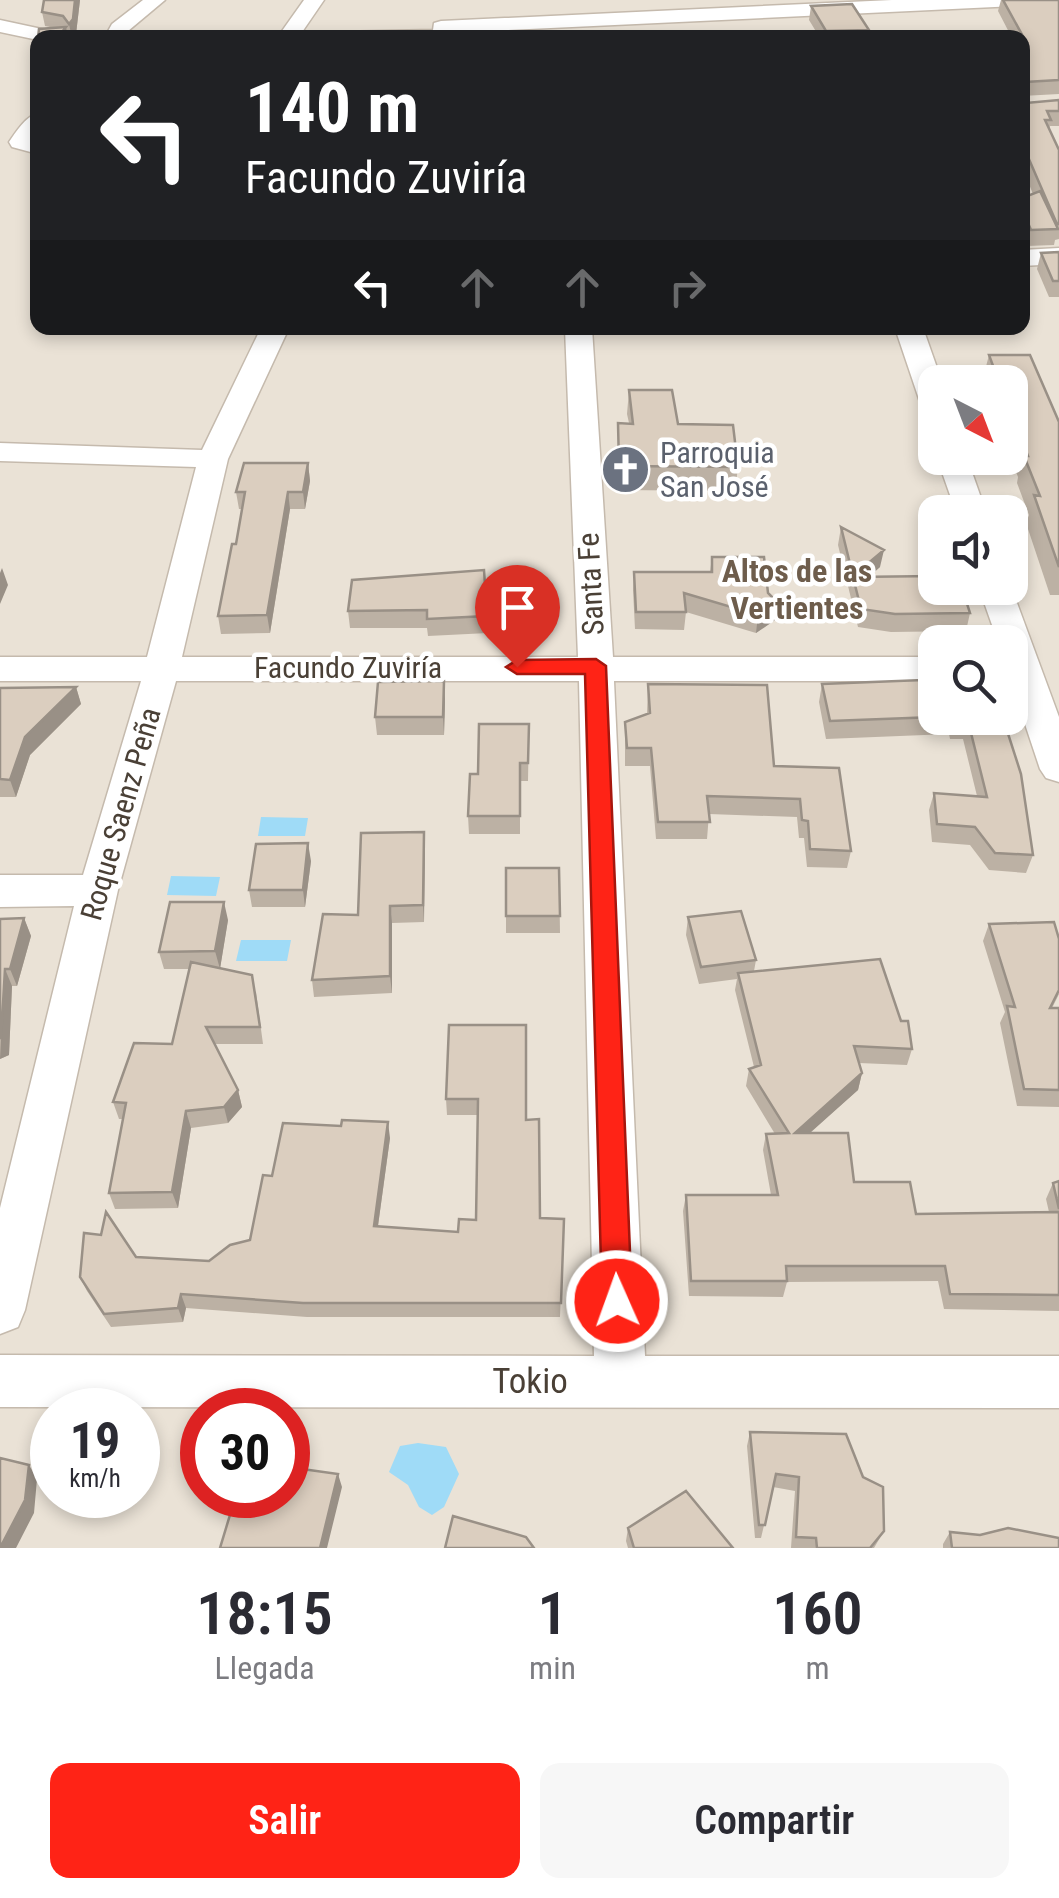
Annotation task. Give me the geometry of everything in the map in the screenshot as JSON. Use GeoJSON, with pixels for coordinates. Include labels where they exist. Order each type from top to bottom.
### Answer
{"type":"FeatureCollection","features":[{"type":"Feature","properties":{"kind":"street"},"geometry":{"type":"LineString","coordinates":[[118,30],[154,0]]}},
{"type":"Feature","properties":{"kind":"street"},"geometry":{"type":"LineString","coordinates":[[293,30],[314,0]]}},
{"type":"Feature","properties":{"kind":"street"},"geometry":{"type":"LineString","coordinates":[[439,30],[454,0]]}},
{"type":"Feature","properties":{"kind":"street"},"geometry":{"type":"LineString","coordinates":[[465,30],[671,7],[891,10],[1016,0]]}},
{"type":"Feature","properties":{"kind":"street"},"geometry":{"type":"LineString","coordinates":[[0,26],[30,32]]}},
{"type":"Feature","properties":{"kind":"street"},"geometry":{"type":"LineString","coordinates":[[30,130],[20,142],[30,146]]}},
{"type":"Feature","properties":{"kind":"street"},"geometry":{"type":"LineString","coordinates":[[1030,258],[1059,256]]}},
{"type":"Feature","properties":{"kind":"street","name":"Roque Saenz Peña"},"geometry":{"type":"LineString","coordinates":[[0,1310],[98,890],[162,670],[213,459],[272,335]]}},
{"type":"Feature","properties":{"kind":"street","name":"Santa Fe"},"geometry":{"type":"LineString","coordinates":[[578,335],[596,666],[620,1380]]}},
{"type":"Feature","properties":{"kind":"street"},"geometry":{"type":"LineString","coordinates":[[912,335],[922,365]]}},
{"type":"Feature","properties":{"kind":"street"},"geometry":{"type":"LineString","coordinates":[[0,452],[213,459]]}},
{"type":"Feature","properties":{"kind":"street","name":"Facundo Zuviría"},"geometry":{"type":"LineString","coordinates":[[0,669],[918,668]]}},
{"type":"Feature","properties":{"kind":"street"},"geometry":{"type":"LineString","coordinates":[[1028,669],[1059,669]]}},
{"type":"Feature","properties":{"kind":"street"},"geometry":{"type":"LineString","coordinates":[[1028,697],[1059,769]]}},
{"type":"Feature","properties":{"kind":"street"},"geometry":{"type":"LineString","coordinates":[[0,891],[98,890]]}},
{"type":"Feature","properties":{"kind":"street","name":"Tokio"},"geometry":{"type":"LineString","coordinates":[[0,1380],[1059,1382]]}},
{"type":"Feature","properties":{"kind":"shaded area"},"geometry":{"type":"Polygon","coordinates":[[[0,0],[1059,0],[1059,1548],[0,1548],[0,0]]]}},
{"type":"Feature","properties":{"kind":"water"},"geometry":{"type":"Polygon","coordinates":[[[261,817],[308,818],[305,836],[258,836],[261,817]]]}},
{"type":"Feature","properties":{"kind":"water"},"geometry":{"type":"Polygon","coordinates":[[[171,876],[220,877],[216,896],[167,895],[171,876]]]}},
{"type":"Feature","properties":{"kind":"water"},"geometry":{"type":"Polygon","coordinates":[[[241,940],[291,940],[287,961],[236,961],[241,940]]]}},
{"type":"Feature","properties":{"kind":"water"},"geometry":{"type":"Polygon","coordinates":[[[418,1443],[446,1447],[459,1474],[444,1507],[432,1515],[419,1507],[408,1485],[389,1472],[400,1446],[418,1443]]]}},
{"type":"Feature","properties":{"kind":"building"},"geometry":{"type":"Polygon","coordinates":[[[44,0],[75,0],[73,19],[69,24],[63,16],[42,12],[44,0]]]}},
{"type":"Feature","properties":{"kind":"building"},"geometry":{"type":"Polygon","coordinates":[[[1003,0],[1059,0],[1059,80],[1030,82],[1030,30],[1020,30],[1003,0]]]}},
{"type":"Feature","properties":{"kind":"building"},"geometry":{"type":"Polygon","coordinates":[[[852,4],[869,30],[825,30],[811,6],[852,4]]]}},
{"type":"Feature","properties":{"kind":"building"},"geometry":{"type":"Polygon","coordinates":[[[1059,100],[1059,111],[1047,111],[1051,120],[1045,120],[1059,150],[1057,224],[1030,162],[1030,103],[1059,100]]]}},
{"type":"Feature","properties":{"kind":"building"},"geometry":{"type":"Polygon","coordinates":[[[1040,191],[1058,229],[1031,230],[1030,195],[1040,191]]]}},
{"type":"Feature","properties":{"kind":"building"},"geometry":{"type":"Polygon","coordinates":[[[1059,252],[1059,281],[1053,281],[1041,253],[1059,252]]]}},
{"type":"Feature","properties":{"kind":"building"},"geometry":{"type":"Polygon","coordinates":[[[989,355],[1030,355],[1059,422],[1059,567],[1028,466],[1028,365],[993,365],[989,355]]]}},
{"type":"Feature","properties":{"kind":"building"},"geometry":{"type":"Polygon","coordinates":[[[629,390],[672,390],[678,424],[733,425],[738,467],[619,466],[618,423],[633,424],[629,390]]]}},
{"type":"Feature","properties":{"kind":"building"},"geometry":{"type":"Polygon","coordinates":[[[244,463],[308,463],[303,492],[288,492],[267,615],[218,616],[245,492],[236,492],[244,463]]]}},
{"type":"Feature","properties":{"kind":"building"},"geometry":{"type":"Polygon","coordinates":[[[841,527],[884,550],[853,576],[841,527]]]}},
{"type":"Feature","properties":{"kind":"building"},"geometry":{"type":"Polygon","coordinates":[[[712,557],[764,557],[768,593],[778,603],[758,615],[684,593],[686,612],[636,612],[634,572],[712,572],[712,557]]]}},
{"type":"Feature","properties":{"kind":"building"},"geometry":{"type":"Polygon","coordinates":[[[484,570],[487,616],[427,619],[427,610],[348,611],[352,580],[484,570]]]}},
{"type":"Feature","properties":{"kind":"building"},"geometry":{"type":"Polygon","coordinates":[[[918,576],[918,605],[967,605],[970,613],[895,614],[861,609],[853,577],[918,576]]]}},
{"type":"Feature","properties":{"kind":"building"},"geometry":{"type":"Polygon","coordinates":[[[918,680],[918,718],[830,721],[822,684],[918,680]]]}},
{"type":"Feature","properties":{"kind":"building"},"geometry":{"type":"Polygon","coordinates":[[[444,681],[443,717],[375,717],[378,682],[444,681]]]}},
{"type":"Feature","properties":{"kind":"building"},"geometry":{"type":"Polygon","coordinates":[[[648,684],[767,685],[774,766],[839,768],[851,851],[810,849],[808,821],[802,820],[800,799],[707,796],[710,822],[658,822],[651,748],[627,748],[625,722],[650,713],[648,684]]]}},
{"type":"Feature","properties":{"kind":"building"},"geometry":{"type":"Polygon","coordinates":[[[76,687],[25,737],[10,780],[0,779],[0,688],[76,687]]]}},
{"type":"Feature","properties":{"kind":"building"},"geometry":{"type":"Polygon","coordinates":[[[479,724],[529,724],[528,763],[520,763],[520,816],[468,816],[470,774],[478,774],[479,724]]]}},
{"type":"Feature","properties":{"kind":"building"},"geometry":{"type":"Polygon","coordinates":[[[972,735],[1008,735],[1021,774],[1033,855],[995,853],[975,827],[937,824],[934,793],[987,797],[972,735]]]}},
{"type":"Feature","properties":{"kind":"building"},"geometry":{"type":"Polygon","coordinates":[[[424,832],[423,905],[390,906],[390,976],[312,980],[323,914],[358,915],[361,833],[424,832]]]}},
{"type":"Feature","properties":{"kind":"building"},"geometry":{"type":"Polygon","coordinates":[[[308,843],[303,890],[249,890],[256,844],[308,843]]]}},
{"type":"Feature","properties":{"kind":"building"},"geometry":{"type":"Polygon","coordinates":[[[506,868],[559,868],[560,916],[506,916],[506,868]]]}},
{"type":"Feature","properties":{"kind":"building"},"geometry":{"type":"Polygon","coordinates":[[[170,902],[224,902],[215,951],[159,952],[170,902]]]}},
{"type":"Feature","properties":{"kind":"building"},"geometry":{"type":"Polygon","coordinates":[[[741,911],[756,960],[701,967],[688,917],[741,911]]]}},
{"type":"Feature","properties":{"kind":"building"},"geometry":{"type":"Polygon","coordinates":[[[24,918],[10,969],[5,969],[0,1038],[0,919],[24,918]]]}},
{"type":"Feature","properties":{"kind":"building"},"geometry":{"type":"Polygon","coordinates":[[[1054,922],[1059,939],[1059,990],[1050,1008],[1059,1008],[1059,1090],[1024,1089],[1007,1006],[1015,1007],[989,924],[1054,922]]]}},
{"type":"Feature","properties":{"kind":"building"},"geometry":{"type":"Polygon","coordinates":[[[880,959],[901,1021],[908,1021],[912,1049],[854,1046],[862,1073],[795,1133],[848,1133],[854,1182],[910,1182],[916,1214],[1059,1212],[1059,1295],[950,1294],[945,1266],[786,1266],[787,1281],[691,1281],[686,1195],[778,1195],[766,1134],[789,1133],[749,1069],[761,1065],[738,973],[880,959]]]}},
{"type":"Feature","properties":{"kind":"building"},"geometry":{"type":"Polygon","coordinates":[[[191,962],[252,975],[260,1027],[206,1027],[238,1090],[224,1107],[186,1111],[172,1192],[109,1193],[126,1103],[113,1102],[134,1043],[172,1044],[191,962]]]}},
{"type":"Feature","properties":{"kind":"building"},"geometry":{"type":"Polygon","coordinates":[[[449,1025],[526,1025],[526,1120],[539,1119],[540,1218],[564,1219],[561,1303],[303,1303],[181,1294],[178,1308],[104,1314],[80,1277],[84,1233],[101,1235],[106,1212],[136,1257],[209,1261],[230,1245],[250,1240],[263,1175],[272,1176],[283,1123],[341,1126],[342,1120],[388,1122],[374,1226],[458,1232],[459,1219],[476,1220],[478,1099],[446,1099],[449,1025]]]}},
{"type":"Feature","properties":{"kind":"building"},"geometry":{"type":"Polygon","coordinates":[[[1059,1181],[1059,1209],[1053,1183],[1059,1181]]]}},
{"type":"Feature","properties":{"kind":"building"},"geometry":{"type":"Polygon","coordinates":[[[750,1432],[846,1434],[863,1477],[883,1487],[884,1531],[870,1548],[817,1548],[816,1538],[796,1537],[799,1477],[776,1474],[765,1525],[759,1525],[750,1432]]]}},
{"type":"Feature","properties":{"kind":"building"},"geometry":{"type":"Polygon","coordinates":[[[0,1458],[29,1465],[25,1500],[0,1548],[0,1458]]]}},
{"type":"Feature","properties":{"kind":"building"},"geometry":{"type":"Polygon","coordinates":[[[310,1470],[338,1474],[320,1548],[220,1548],[229,1518],[310,1518],[310,1470]]]}},
{"type":"Feature","properties":{"kind":"building"},"geometry":{"type":"Polygon","coordinates":[[[686,1491],[733,1548],[634,1548],[628,1528],[686,1491]]]}},
{"type":"Feature","properties":{"kind":"building"},"geometry":{"type":"Polygon","coordinates":[[[453,1516],[526,1537],[534,1548],[445,1548],[453,1516]]]}},
{"type":"Feature","properties":{"kind":"building"},"geometry":{"type":"Polygon","coordinates":[[[1008,1528],[1059,1538],[1059,1548],[952,1548],[950,1532],[980,1535],[1008,1528]]]}},
{"type":"Feature","properties":{"kind":"place","name":"Parroquia San José"},"geometry":{"type":"Point","coordinates":[625,470]}},
{"type":"Feature","properties":{"kind":"district","name":"Altos de las Vertientes"},"geometry":{"type":"Point","coordinates":[797,590]}},
{"type":"Feature","properties":{"kind":"route"},"geometry":{"type":"LineString","coordinates":[[517,667],[596,666],[617,1301]]}}]}
